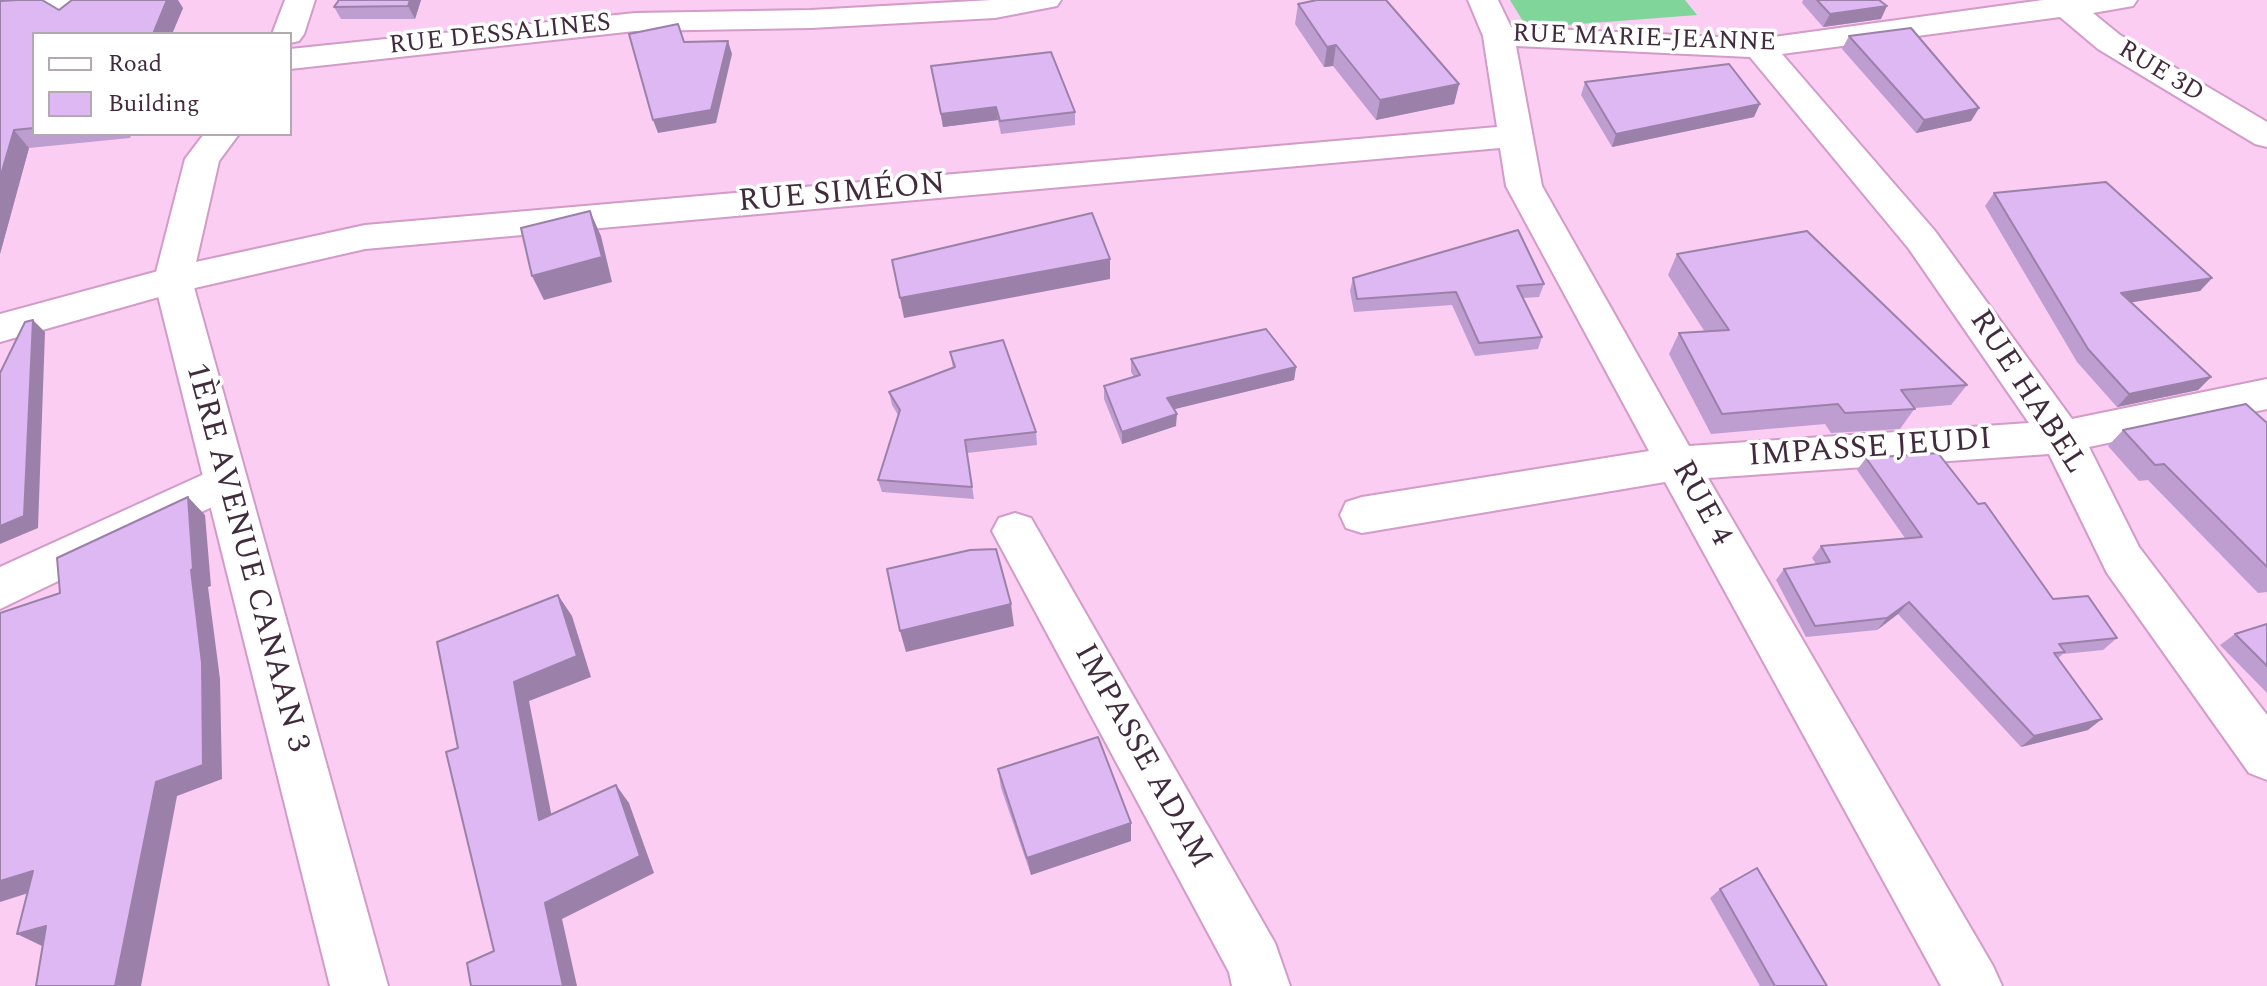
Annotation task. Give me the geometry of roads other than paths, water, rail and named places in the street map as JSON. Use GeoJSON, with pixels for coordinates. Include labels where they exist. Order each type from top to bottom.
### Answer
{"type":"FeatureCollection","features":[{"type":"Feature","properties":{"kind":"street"},"geometry":{"type":"LineString","coordinates":[[0,8],[111,0]]}},
{"type":"Feature","properties":{"kind":"street"},"geometry":{"type":"LineString","coordinates":[[289,32],[300,0]]}},
{"type":"Feature","properties":{"kind":"street","name":"RUE DESSALINES"},"geometry":{"type":"LineString","coordinates":[[292,59],[635,22],[811,19],[980,10],[1046,0]]}},
{"type":"Feature","properties":{"kind":"street","name":"RUE MARIE-JEANNE"},"geometry":{"type":"LineString","coordinates":[[1491,18],[1759,48],[1983,20],[2062,3],[2122,0]]}},
{"type":"Feature","properties":{"kind":"street","name":"RUE 3D"},"geometry":{"type":"LineString","coordinates":[[2062,3],[2109,42],[2267,137]]}},
{"type":"Feature","properties":{"kind":"street","name":"RUE 4"},"geometry":{"type":"LineString","coordinates":[[1491,18],[1524,186],[1973,986]]}},
{"type":"Feature","properties":{"kind":"street","name":"RUE HABEL"},"geometry":{"type":"LineString","coordinates":[[1759,48],[1922,240],[2062,437],[2123,560],[2267,756]]}},
{"type":"Feature","properties":{"kind":"street","name":"1ÈRE AVENUE CANAAN 3"},"geometry":{"type":"LineString","coordinates":[[220,136],[202,159],[173,280],[359,986]]}},
{"type":"Feature","properties":{"kind":"street","name":"RUE SIMÉON"},"geometry":{"type":"LineString","coordinates":[[0,328],[173,280],[365,237],[1516,136]]}},
{"type":"Feature","properties":{"kind":"street","name":"IMPASSE JEUDI"},"geometry":{"type":"LineString","coordinates":[[1362,515],[1677,463],[2062,437],[2267,394]]}},
{"type":"Feature","properties":{"kind":"street"},"geometry":{"type":"LineString","coordinates":[[0,589],[224,482]]}},
{"type":"Feature","properties":{"kind":"street","name":"IMPASSE ADAM"},"geometry":{"type":"LineString","coordinates":[[1015,531],[1255,963],[1261,986]]}}]}
